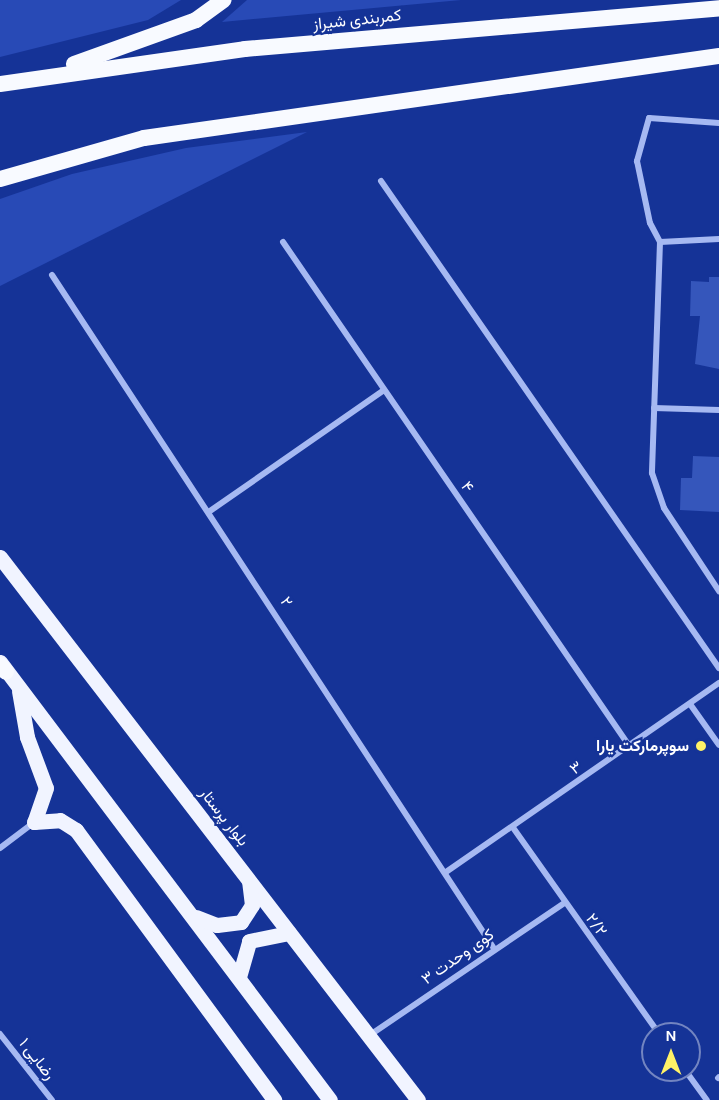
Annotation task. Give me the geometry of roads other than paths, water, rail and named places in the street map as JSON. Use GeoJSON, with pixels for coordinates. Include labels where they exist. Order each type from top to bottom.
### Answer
{"type":"FeatureCollection","features":[{"type":"Feature","properties":{"kind":"highway"},"geometry":{"type":"LineString","coordinates":[[5,82],[121,51],[196,20],[224,0]]}},
{"type":"Feature","properties":{"kind":"highway","name":"کمربندی شیراز"},"geometry":{"type":"LineString","coordinates":[[5,82],[245,49],[719,8]]}},
{"type":"Feature","properties":{"kind":"highway"},"geometry":{"type":"LineString","coordinates":[[0,179],[144,138],[719,56]]}},
{"type":"Feature","properties":{"kind":"main road","name":"بلوار پرستار"},"geometry":{"type":"LineString","coordinates":[[0,557],[418,1100]]}},
{"type":"Feature","properties":{"kind":"main road"},"geometry":{"type":"LineString","coordinates":[[2,666],[196,917],[330,1100]]}},
{"type":"Feature","properties":{"kind":"main road"},"geometry":{"type":"LineString","coordinates":[[18,688],[27,737],[46,788],[33,822],[60,820],[76,830],[274,1100]]}},
{"type":"Feature","properties":{"kind":"main road"},"geometry":{"type":"LineString","coordinates":[[196,917],[217,925],[241,922],[252,905],[249,880]]}},
{"type":"Feature","properties":{"kind":"main road"},"geometry":{"type":"LineString","coordinates":[[239,977],[249,941],[289,933]]}},
{"type":"Feature","properties":{"kind":"street"},"geometry":{"type":"LineString","coordinates":[[719,123],[649,118],[637,161],[650,223],[660,242],[652,473],[664,508],[719,591]]}},
{"type":"Feature","properties":{"kind":"street"},"geometry":{"type":"LineString","coordinates":[[381,181],[719,668]]}},
{"type":"Feature","properties":{"kind":"street"},"geometry":{"type":"LineString","coordinates":[[660,242],[719,239]]}},
{"type":"Feature","properties":{"kind":"street","name":"۴"},"geometry":{"type":"LineString","coordinates":[[283,242],[630,747]]}},
{"type":"Feature","properties":{"kind":"street","name":"۲"},"geometry":{"type":"LineString","coordinates":[[52,275],[210,511],[493,947]]}},
{"type":"Feature","properties":{"kind":"street"},"geometry":{"type":"LineString","coordinates":[[210,511],[384,390]]}},
{"type":"Feature","properties":{"kind":"street"},"geometry":{"type":"LineString","coordinates":[[654,408],[719,410]]}},
{"type":"Feature","properties":{"kind":"street","name":"۳"},"geometry":{"type":"LineString","coordinates":[[446,872],[514,829],[719,683]]}},
{"type":"Feature","properties":{"kind":"street"},"geometry":{"type":"LineString","coordinates":[[690,704],[719,745]]}},
{"type":"Feature","properties":{"kind":"street"},"geometry":{"type":"LineString","coordinates":[[0,848],[33,822]]}},
{"type":"Feature","properties":{"kind":"street","name":"۲/۲"},"geometry":{"type":"LineString","coordinates":[[514,829],[564,903],[650,1022]]}},
{"type":"Feature","properties":{"kind":"street","name":"کوی وحدت ۳"},"geometry":{"type":"LineString","coordinates":[[370,1035],[493,947],[564,903]]}},
{"type":"Feature","properties":{"kind":"street","name":"رضایی ۱"},"geometry":{"type":"LineString","coordinates":[[0,1034],[52,1100]]}},
{"type":"Feature","properties":{"kind":"street"},"geometry":{"type":"LineString","coordinates":[[694,1082],[707,1100]]}},
{"type":"Feature","properties":{"kind":"place","name":"سوپرمارکت یارا"},"geometry":{"type":"Point","coordinates":[701,746]}}]}
